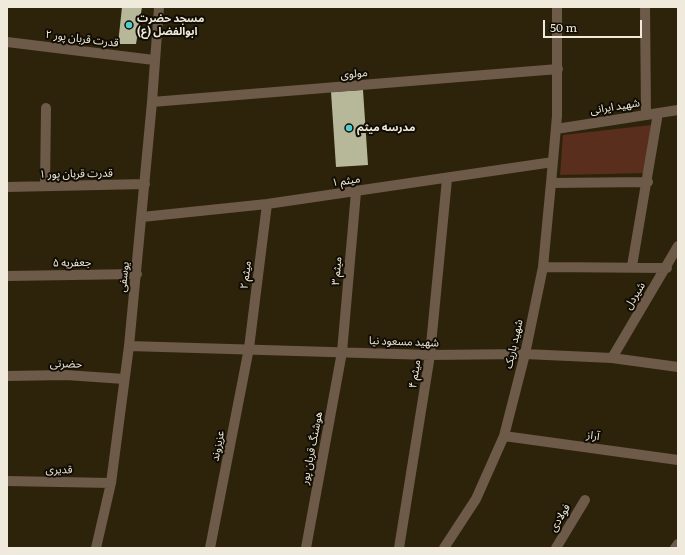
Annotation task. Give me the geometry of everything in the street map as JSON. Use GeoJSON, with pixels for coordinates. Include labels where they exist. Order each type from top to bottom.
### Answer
{"type":"FeatureCollection","features":[{"type":"Feature","properties":{"kind":"street","name":"یوسفی"},"geometry":{"type":"LineString","coordinates":[[96,548],[111,483],[137,274],[159,7]]}},
{"type":"Feature","properties":{"kind":"street","name":"شهید باریک"},"geometry":{"type":"LineString","coordinates":[[444,548],[476,499],[504,436],[525,354],[543,267],[553,162],[556,129],[558,69],[557,7]]}},
{"type":"Feature","properties":{"kind":"street"},"geometry":{"type":"LineString","coordinates":[[645,7],[646,115]]}},
{"type":"Feature","properties":{"kind":"street","name":"قدرت قربان پور ۲"},"geometry":{"type":"LineString","coordinates":[[7,42],[154,60]]}},
{"type":"Feature","properties":{"kind":"street","name":"مولوی"},"geometry":{"type":"LineString","coordinates":[[152,102],[558,69]]}},
{"type":"Feature","properties":{"kind":"street"},"geometry":{"type":"LineString","coordinates":[[45,186],[46,108]]}},
{"type":"Feature","properties":{"kind":"street","name":"شهید ایرانی"},"geometry":{"type":"LineString","coordinates":[[556,129],[678,110]]}},
{"type":"Feature","properties":{"kind":"street"},"geometry":{"type":"LineString","coordinates":[[632,266],[648,182],[658,113]]}},
{"type":"Feature","properties":{"kind":"street","name":"میثم ۱"},"geometry":{"type":"LineString","coordinates":[[142,217],[267,204],[447,179],[553,162]]}},
{"type":"Feature","properties":{"kind":"street","name":"میثم ۴"},"geometry":{"type":"LineString","coordinates":[[398,548],[430,355],[447,179]]}},
{"type":"Feature","properties":{"kind":"street"},"geometry":{"type":"LineString","coordinates":[[551,183],[648,182]]}},
{"type":"Feature","properties":{"kind":"street","name":"قدرت قربان پور ۱"},"geometry":{"type":"LineString","coordinates":[[7,187],[145,184]]}},
{"type":"Feature","properties":{"kind":"street","name":"میثم ۳"},"geometry":{"type":"LineString","coordinates":[[342,352],[356,192]]}},
{"type":"Feature","properties":{"kind":"street","name":"میثم ۲"},"geometry":{"type":"LineString","coordinates":[[249,348],[267,204]]}},
{"type":"Feature","properties":{"kind":"street","name":"شیردل"},"geometry":{"type":"LineString","coordinates":[[612,358],[667,268],[678,246]]}},
{"type":"Feature","properties":{"kind":"street"},"geometry":{"type":"LineString","coordinates":[[543,267],[632,266],[667,268]]}},
{"type":"Feature","properties":{"kind":"street","name":"جعفریه ۵"},"geometry":{"type":"LineString","coordinates":[[7,276],[137,274]]}},
{"type":"Feature","properties":{"kind":"street","name":"شهید مسعود نیا"},"geometry":{"type":"LineString","coordinates":[[128,346],[249,348],[430,355],[525,354],[612,358],[678,368]]}},
{"type":"Feature","properties":{"kind":"street","name":"عزیزوند"},"geometry":{"type":"LineString","coordinates":[[210,548],[249,348]]}},
{"type":"Feature","properties":{"kind":"street","name":"هوشنگ قربان پور"},"geometry":{"type":"LineString","coordinates":[[306,548],[342,352]]}},
{"type":"Feature","properties":{"kind":"street","name":"حضرتی"},"geometry":{"type":"LineString","coordinates":[[7,376],[66,375],[124,379]]}},
{"type":"Feature","properties":{"kind":"street","name":"آراز"},"geometry":{"type":"LineString","coordinates":[[504,436],[678,460]]}},
{"type":"Feature","properties":{"kind":"street","name":"قدیری"},"geometry":{"type":"LineString","coordinates":[[7,482],[111,483]]}},
{"type":"Feature","properties":{"kind":"street","name":"فولادی"},"geometry":{"type":"LineString","coordinates":[[556,548],[585,500]]}},
{"type":"Feature","properties":{"kind":"street"},"geometry":{"type":"LineString","coordinates":[[675,548],[678,544]]}},
{"type":"Feature","properties":{"kind":"shaded area"},"geometry":{"type":"Polygon","coordinates":[[[651,125],[647,173],[560,175],[563,135],[651,125]]]}},
{"type":"Feature","properties":{"kind":"building","name":"مسجد حضرت ابوالفضل (ع)"},"geometry":{"type":"Polygon","coordinates":[[[122,7],[142,7],[136,44],[118,44],[122,7]]]}},
{"type":"Feature","properties":{"kind":"building","name":"مدرسه میثم"},"geometry":{"type":"Polygon","coordinates":[[[363,90],[368,165],[336,167],[331,92],[363,90]]]}},
{"type":"Feature","properties":{"kind":"place","name":"مسجد حضرت ابوالفضل (ع)"},"geometry":{"type":"Point","coordinates":[129,25]}},
{"type":"Feature","properties":{"kind":"place","name":"مدرسه میثم"},"geometry":{"type":"Point","coordinates":[349,128]}}]}
